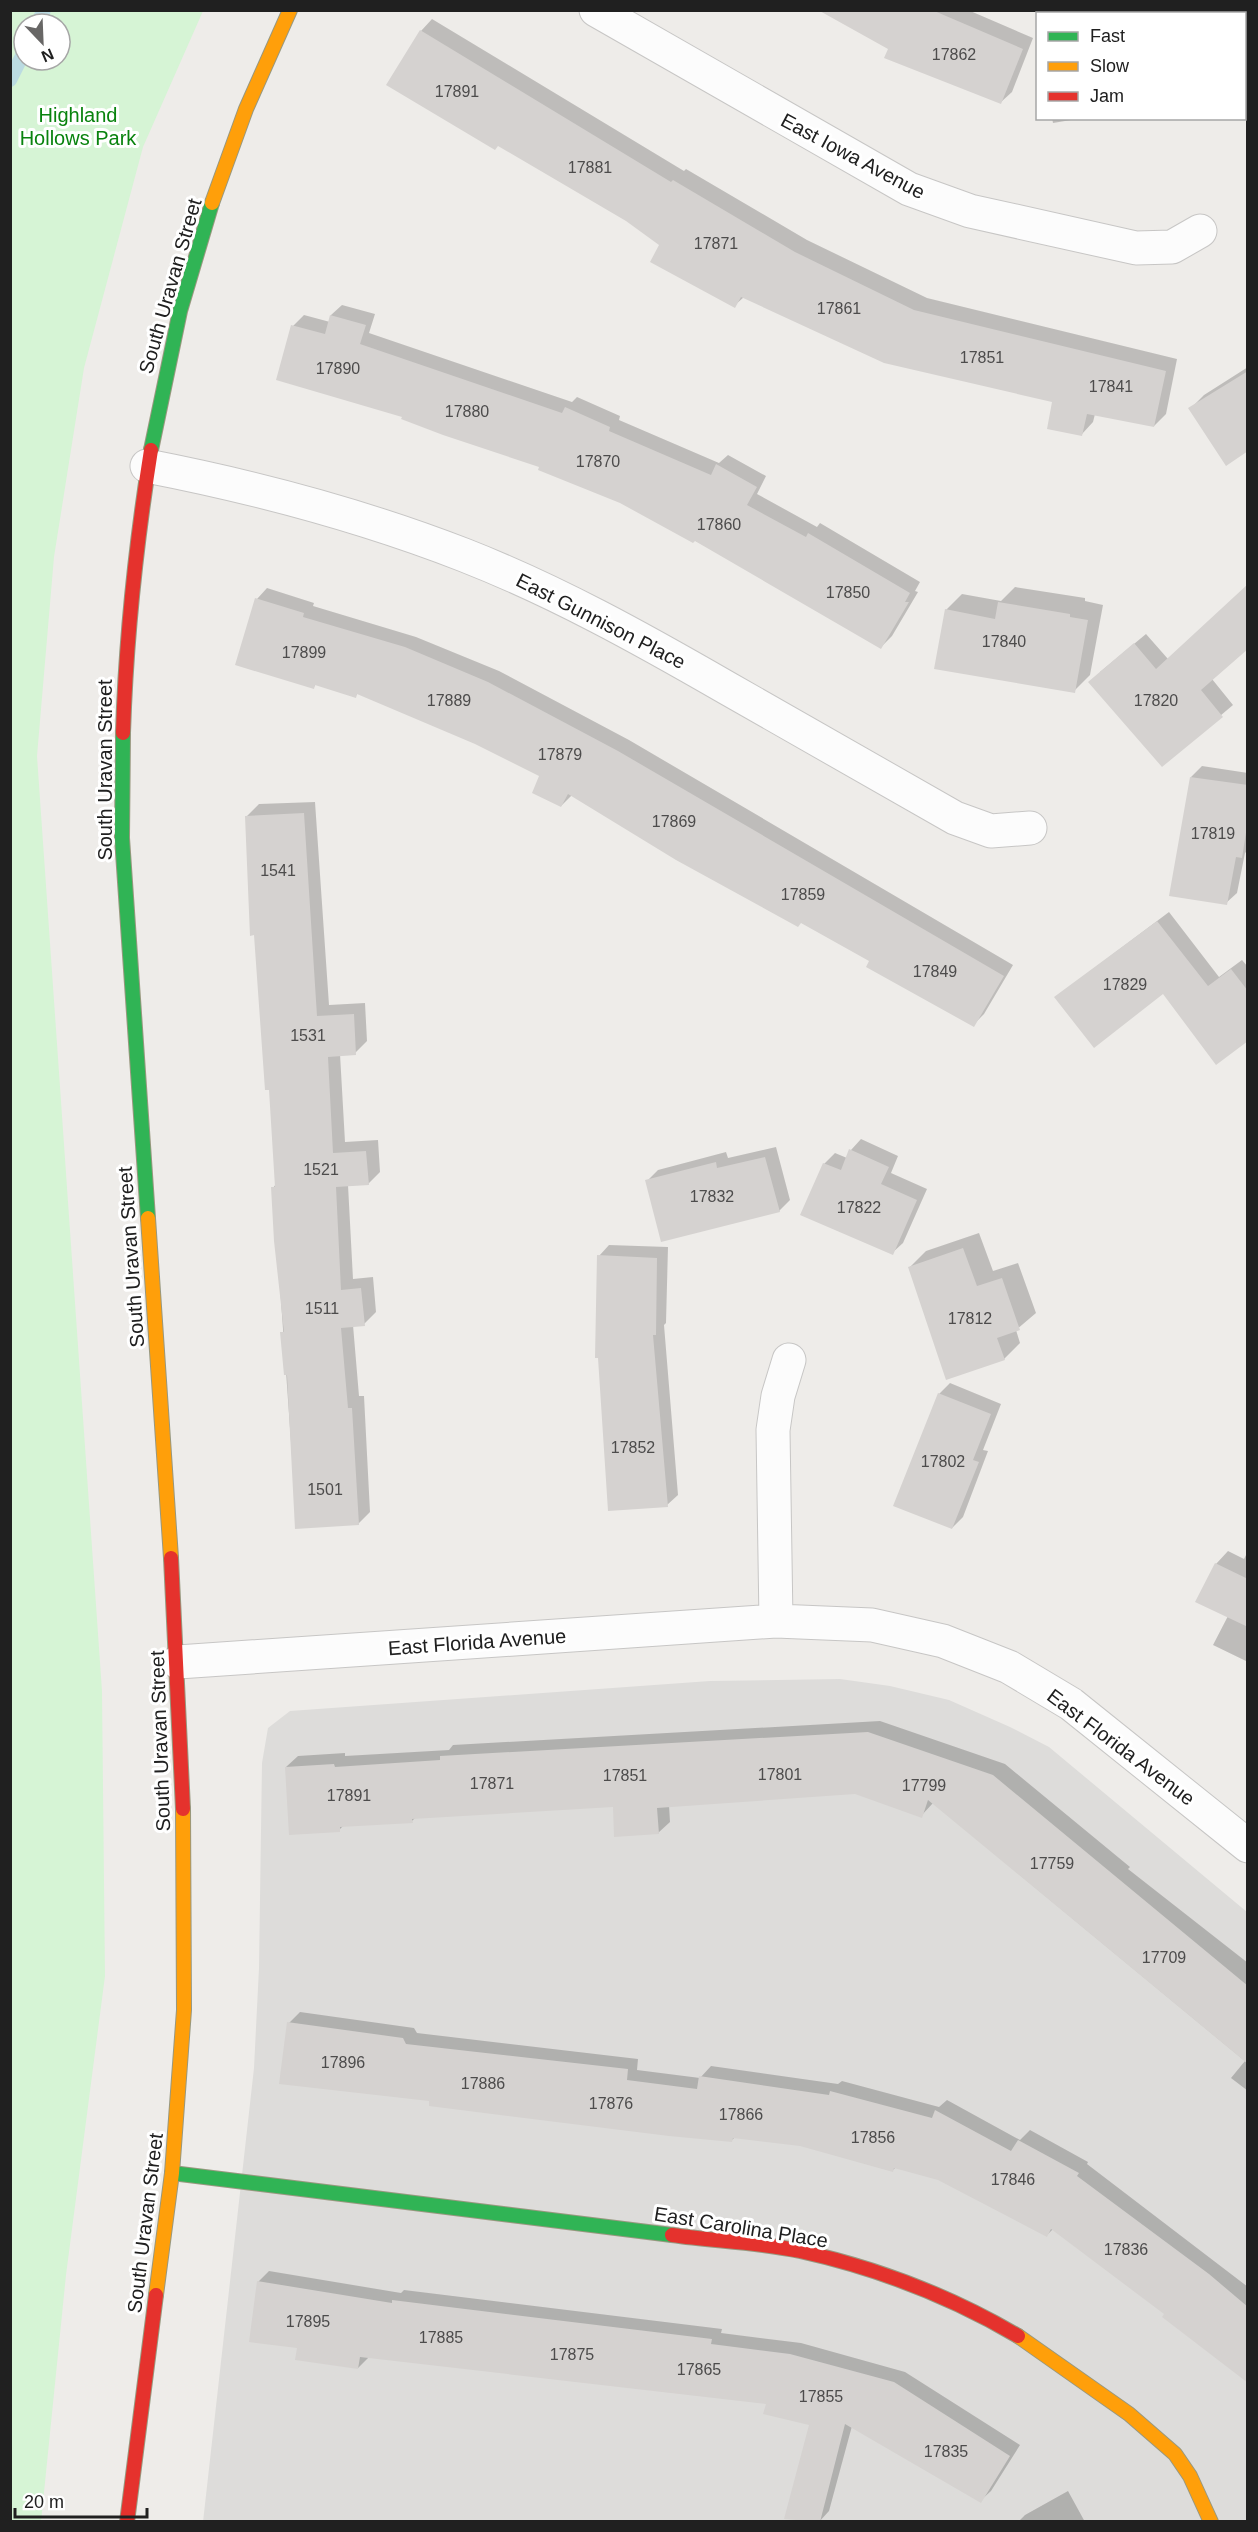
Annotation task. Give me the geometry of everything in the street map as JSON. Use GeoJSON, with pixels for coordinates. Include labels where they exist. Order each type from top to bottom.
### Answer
{"type":"FeatureCollection","features":[{"type":"Feature","properties":{"kind":"street","name":"South Uravan Street"},"geometry":{"type":"LineString","coordinates":[[127,2522],[172,2173],[184,2010],[183,1764],[178,1662],[122,838],[121,744],[125,651],[133,558],[147,466],[182,303],[209,214],[240,126],[290,10]]}},
{"type":"Feature","properties":{"kind":"street","name":"East Iowa Avenue"},"geometry":{"type":"LineString","coordinates":[[596,10],[909,189],[970,211],[1136,248],[1172,247],[1200,231]]}},
{"type":"Feature","properties":{"kind":"street","name":"East Gunnison Place"},"geometry":{"type":"LineString","coordinates":[[147,466],[229,482],[309,503],[466,556],[617,625],[955,818],[992,831],[1029,828]]}},
{"type":"Feature","properties":{"kind":"street"},"geometry":{"type":"LineString","coordinates":[[776,1621],[773,1430],[778,1396],[789,1360]]}},
{"type":"Feature","properties":{"kind":"street","name":"East Florida Avenue"},"geometry":{"type":"LineString","coordinates":[[178,1662],[776,1621],[872,1625],[943,1641],[1009,1667],[1071,1704],[1248,1846]]}},
{"type":"Feature","properties":{"kind":"street","name":"East Carolina Place"},"geometry":{"type":"LineString","coordinates":[[172,2173],[798,2251],[893,2276],[984,2316],[1041,2350],[1129,2414],[1175,2454],[1190,2476],[1211,2522]]}},
{"type":"Feature","properties":{"kind":"shaded area"},"geometry":{"type":"Polygon","coordinates":[[[840,1679],[890,1686],[949,1700],[1049,1747],[1247,1912],[1247,2521],[203,2522],[254,2068],[259,1968],[262,1763],[268,1728],[290,1711],[710,1681],[840,1679]]]}},
{"type":"Feature","properties":{"kind":"green space","name":"Highland Hollows Park"},"geometry":{"type":"Polygon","coordinates":[[[11,10],[203,11],[143,147],[84,368],[54,557],[37,756],[102,1691],[105,1976],[66,2275],[41,2522],[10,2521],[11,10]]]}},
{"type":"Feature","properties":{"kind":"building"},"geometry":{"type":"Polygon","coordinates":[[[818,10],[932,10],[1023,49],[1001,104],[884,58],[888,49],[818,10]]]}},
{"type":"Feature","properties":{"kind":"building"},"geometry":{"type":"Polygon","coordinates":[[[420,30],[671,182],[673,180],[795,252],[914,310],[1166,371],[1154,427],[1087,414],[1082,436],[1047,429],[1052,402],[884,363],[741,297],[735,308],[650,262],[659,245],[626,221],[498,146],[495,150],[386,85],[420,30]]]}},
{"type":"Feature","properties":{"kind":"building"},"geometry":{"type":"Polygon","coordinates":[[[330,315],[366,325],[360,344],[562,413],[565,407],[610,427],[609,431],[711,475],[716,464],[757,487],[747,505],[806,537],[808,533],[910,593],[905,602],[909,602],[881,649],[695,541],[693,543],[620,503],[538,470],[539,467],[443,435],[401,419],[402,417],[276,380],[291,325],[325,334],[330,315]]]}},
{"type":"Feature","properties":{"kind":"building"},"geometry":{"type":"Polygon","coordinates":[[[1248,371],[1248,451],[1226,466],[1188,408],[1248,371]]]}},
{"type":"Feature","properties":{"kind":"building"},"geometry":{"type":"Polygon","coordinates":[[[1248,584],[1248,649],[1201,690],[1223,717],[1162,767],[1088,682],[1134,643],[1156,669],[1248,584]]]}},
{"type":"Feature","properties":{"kind":"building"},"geometry":{"type":"Polygon","coordinates":[[[255,598],[304,613],[303,617],[405,647],[488,682],[618,751],[1004,976],[974,1027],[866,967],[869,961],[801,923],[798,927],[676,860],[568,794],[561,807],[532,793],[539,776],[475,744],[357,694],[356,698],[315,685],[314,689],[235,665],[255,598]]]}},
{"type":"Feature","properties":{"kind":"building"},"geometry":{"type":"Polygon","coordinates":[[[998,602],[1070,614],[1070,617],[1088,620],[1075,693],[934,669],[945,609],[995,619],[998,602]]]}},
{"type":"Feature","properties":{"kind":"building"},"geometry":{"type":"Polygon","coordinates":[[[1190,777],[1248,785],[1248,820],[1242,858],[1236,857],[1227,905],[1169,896],[1190,777]]]}},
{"type":"Feature","properties":{"kind":"building"},"geometry":{"type":"Polygon","coordinates":[[[304,813],[317,1016],[354,1014],[356,1055],[328,1057],[333,1153],[366,1151],[369,1185],[336,1187],[341,1290],[361,1288],[365,1326],[341,1328],[348,1408],[352,1408],[359,1525],[295,1529],[287,1375],[284,1375],[280,1332],[284,1332],[274,1241],[271,1187],[275,1187],[269,1090],[265,1090],[254,935],[250,936],[245,816],[304,813]]]}},
{"type":"Feature","properties":{"kind":"building"},"geometry":{"type":"Polygon","coordinates":[[[1157,921],[1208,986],[1231,969],[1248,991],[1248,1041],[1216,1065],[1163,994],[1094,1048],[1054,997],[1157,921]]]}},
{"type":"Feature","properties":{"kind":"building"},"geometry":{"type":"Polygon","coordinates":[[[849,1149],[889,1167],[881,1184],[917,1200],[893,1255],[800,1215],[823,1163],[841,1170],[849,1149]]]}},
{"type":"Feature","properties":{"kind":"building"},"geometry":{"type":"Polygon","coordinates":[[[765,1157],[780,1212],[661,1242],[645,1180],[716,1162],[717,1168],[765,1157]]]}},
{"type":"Feature","properties":{"kind":"building"},"geometry":{"type":"Polygon","coordinates":[[[963,1248],[977,1286],[1002,1278],[1020,1330],[997,1338],[1005,1360],[946,1380],[908,1267],[963,1248]]]}},
{"type":"Feature","properties":{"kind":"building"},"geometry":{"type":"Polygon","coordinates":[[[597,1255],[657,1258],[656,1335],[653,1335],[668,1507],[608,1511],[598,1358],[595,1358],[597,1255]]]}},
{"type":"Feature","properties":{"kind":"building"},"geometry":{"type":"Polygon","coordinates":[[[938,1393],[991,1414],[973,1460],[979,1462],[952,1529],[893,1506],[938,1393]]]}},
{"type":"Feature","properties":{"kind":"building"},"geometry":{"type":"Polygon","coordinates":[[[1215,1563],[1248,1579],[1248,1627],[1195,1602],[1215,1563]]]}},
{"type":"Feature","properties":{"kind":"building"},"geometry":{"type":"Polygon","coordinates":[[[868,1732],[993,1775],[1248,1986],[1248,2064],[928,1800],[922,1818],[855,1794],[657,1808],[659,1834],[614,1837],[613,1807],[412,1819],[413,1823],[340,1827],[340,1832],[289,1835],[285,1767],[334,1764],[335,1767],[440,1760],[440,1756],[868,1732]]]}},
{"type":"Feature","properties":{"kind":"building"},"geometry":{"type":"Polygon","coordinates":[[[287,2022],[403,2038],[406,2044],[628,2069],[627,2080],[697,2089],[699,2076],[829,2095],[830,2091],[932,2118],[935,2110],[1011,2151],[1018,2140],[1079,2173],[1077,2176],[1209,2274],[1248,2307],[1248,2383],[1162,2317],[1164,2314],[1051,2229],[1047,2237],[938,2180],[894,2168],[893,2172],[800,2146],[733,2138],[732,2142],[669,2136],[429,2106],[429,2101],[279,2084],[287,2022]]]}},
{"type":"Feature","properties":{"kind":"building"},"geometry":{"type":"Polygon","coordinates":[[[257,2281],[392,2303],[392,2300],[712,2339],[711,2344],[790,2354],[894,2382],[1010,2456],[981,2503],[845,2424],[820,2522],[784,2519],[809,2425],[763,2414],[766,2404],[360,2357],[358,2369],[295,2360],[297,2348],[249,2342],[257,2281]]]}},
{"type":"Feature","properties":{"kind":"waterway"},"geometry":{"type":"LineString","coordinates":[[10,80],[14,72]]}},
{"type":"Feature","properties":{"kind":"traffic: fast"},"geometry":{"type":"LineString","coordinates":[[151,450],[180,311],[212,203]]}},
{"type":"Feature","properties":{"kind":"traffic: fast"},"geometry":{"type":"LineString","coordinates":[[123,733],[122,838],[148,1218]]}},
{"type":"Feature","properties":{"kind":"traffic: fast"},"geometry":{"type":"LineString","coordinates":[[172,2173],[672,2235]]}},
{"type":"Feature","properties":{"kind":"traffic: slow"},"geometry":{"type":"LineString","coordinates":[[212,203],[246,109],[290,10]]}},
{"type":"Feature","properties":{"kind":"traffic: slow"},"geometry":{"type":"LineString","coordinates":[[148,1218],[171,1558]]}},
{"type":"Feature","properties":{"kind":"traffic: slow"},"geometry":{"type":"LineString","coordinates":[[156,2295],[172,2173],[184,2010],[183,1809]]}},
{"type":"Feature","properties":{"kind":"traffic: slow"},"geometry":{"type":"LineString","coordinates":[[1018,2336],[1129,2414],[1175,2454],[1190,2476],[1211,2522]]}},
{"type":"Feature","properties":{"kind":"traffic: jam"},"geometry":{"type":"LineString","coordinates":[[123,733],[132,591],[151,450]]}},
{"type":"Feature","properties":{"kind":"traffic: jam"},"geometry":{"type":"LineString","coordinates":[[171,1558],[183,1809]]}},
{"type":"Feature","properties":{"kind":"traffic: jam"},"geometry":{"type":"LineString","coordinates":[[672,2235],[784,2248],[857,2266],[939,2296],[1018,2336]]}},
{"type":"Feature","properties":{"kind":"traffic: jam"},"geometry":{"type":"LineString","coordinates":[[127,2522],[156,2295]]}}]}
